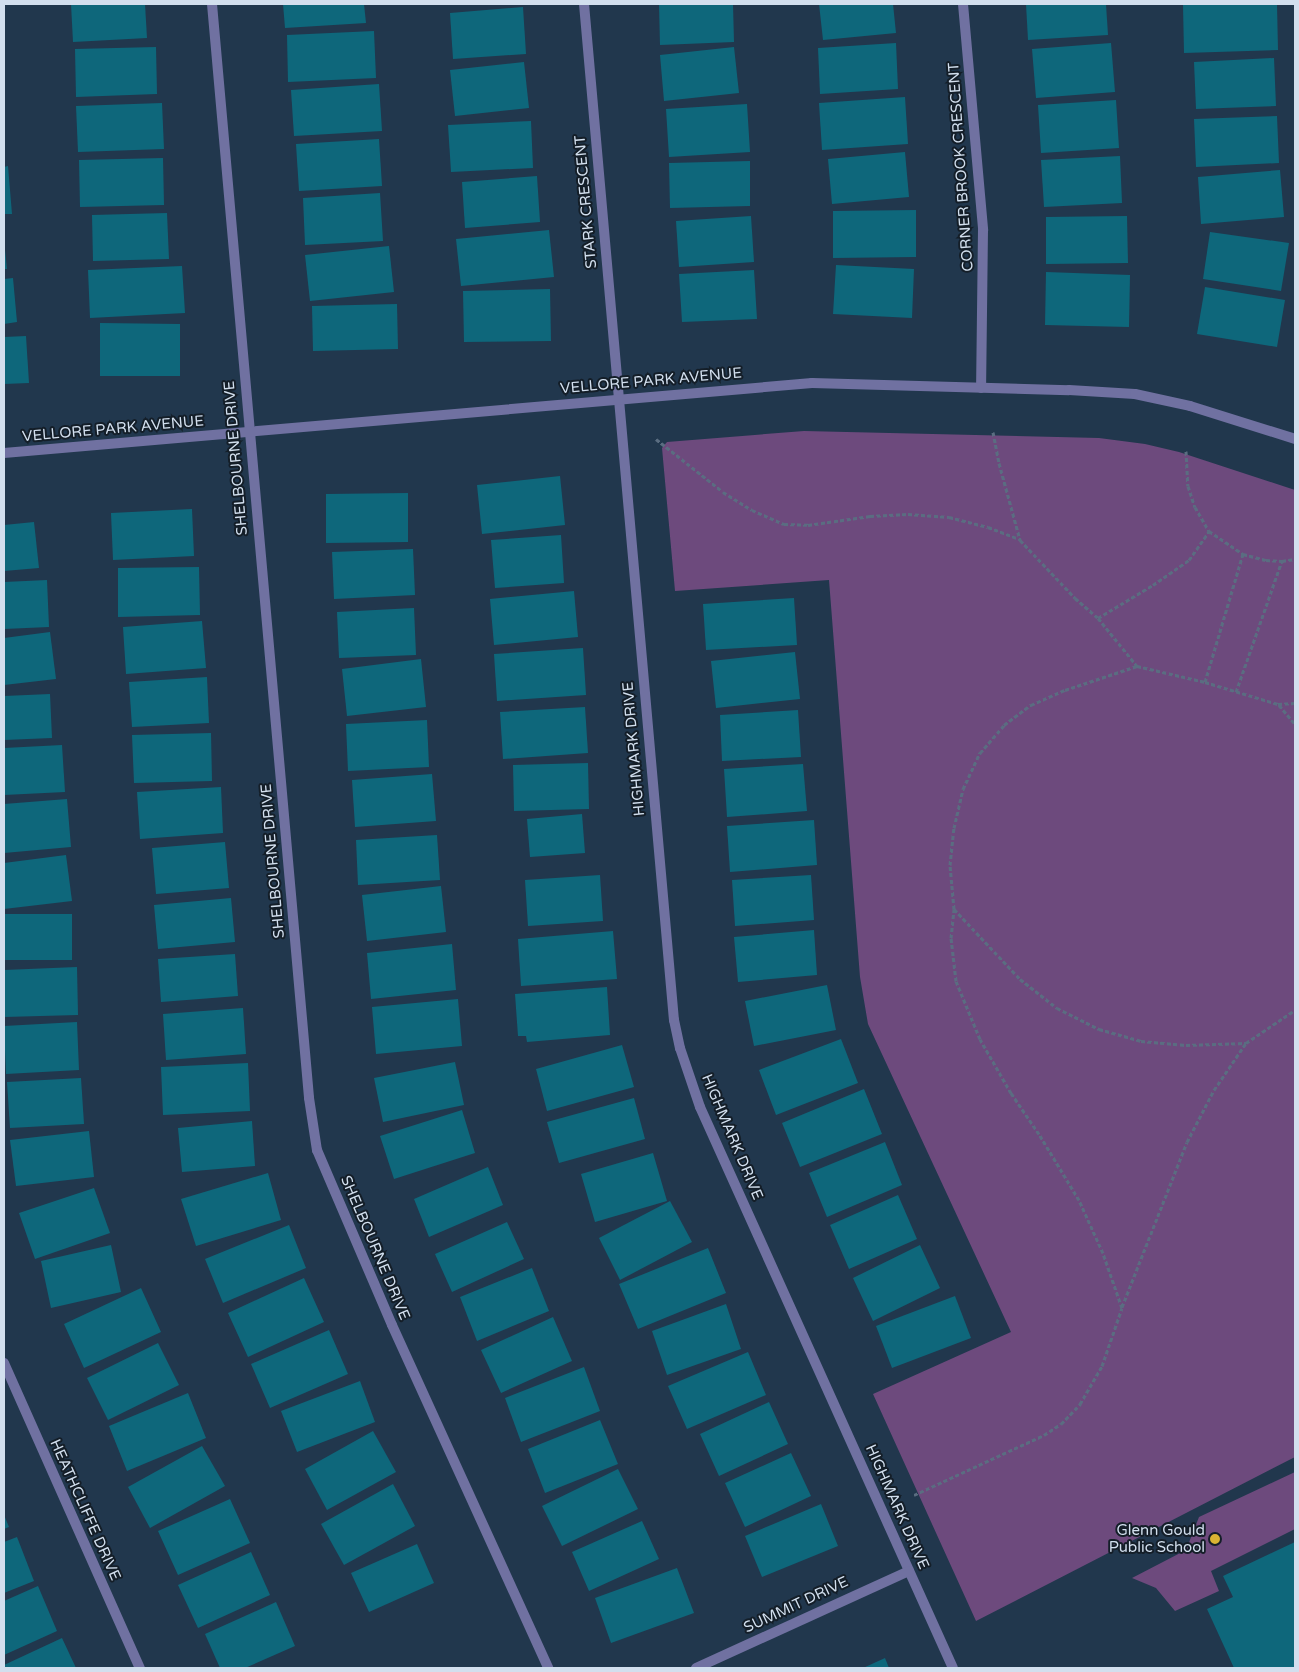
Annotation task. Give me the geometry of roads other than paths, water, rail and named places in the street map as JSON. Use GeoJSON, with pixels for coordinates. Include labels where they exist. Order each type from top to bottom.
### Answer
{"type":"FeatureCollection","features":[{"type":"Feature","properties":{"kind":"street","name":"SHELBOURNE DRIVE"},"geometry":{"type":"LineString","coordinates":[[212,4],[309,1098],[317,1150],[396,1334],[548,1668]]}},
{"type":"Feature","properties":{"kind":"street","name":"STARK CRESCENT"},"geometry":{"type":"LineString","coordinates":[[584,4],[618,398]]}},
{"type":"Feature","properties":{"kind":"street","name":"CORNER BROOK CRESCENT"},"geometry":{"type":"LineString","coordinates":[[963,4],[983,230],[981,388]]}},
{"type":"Feature","properties":{"kind":"street","name":"VELLORE PARK AVENUE"},"geometry":{"type":"LineString","coordinates":[[4,453],[812,382],[1070,390],[1135,394],[1190,406],[1295,439]]}},
{"type":"Feature","properties":{"kind":"street","name":"HIGHMARK DRIVE"},"geometry":{"type":"LineString","coordinates":[[618,398],[674,1020],[680,1048],[700,1107],[954,1668]]}},
{"type":"Feature","properties":{"kind":"street","name":"HEATHCLIFFE DRIVE"},"geometry":{"type":"LineString","coordinates":[[4,1363],[140,1668]]}},
{"type":"Feature","properties":{"kind":"street","name":"SUMMIT DRIVE"},"geometry":{"type":"LineString","coordinates":[[696,1668],[909,1571]]}},
{"type":"Feature","properties":{"kind":"place","name":"Glenn Gould Public School"},"geometry":{"type":"Point","coordinates":[1215,1539]}}]}
